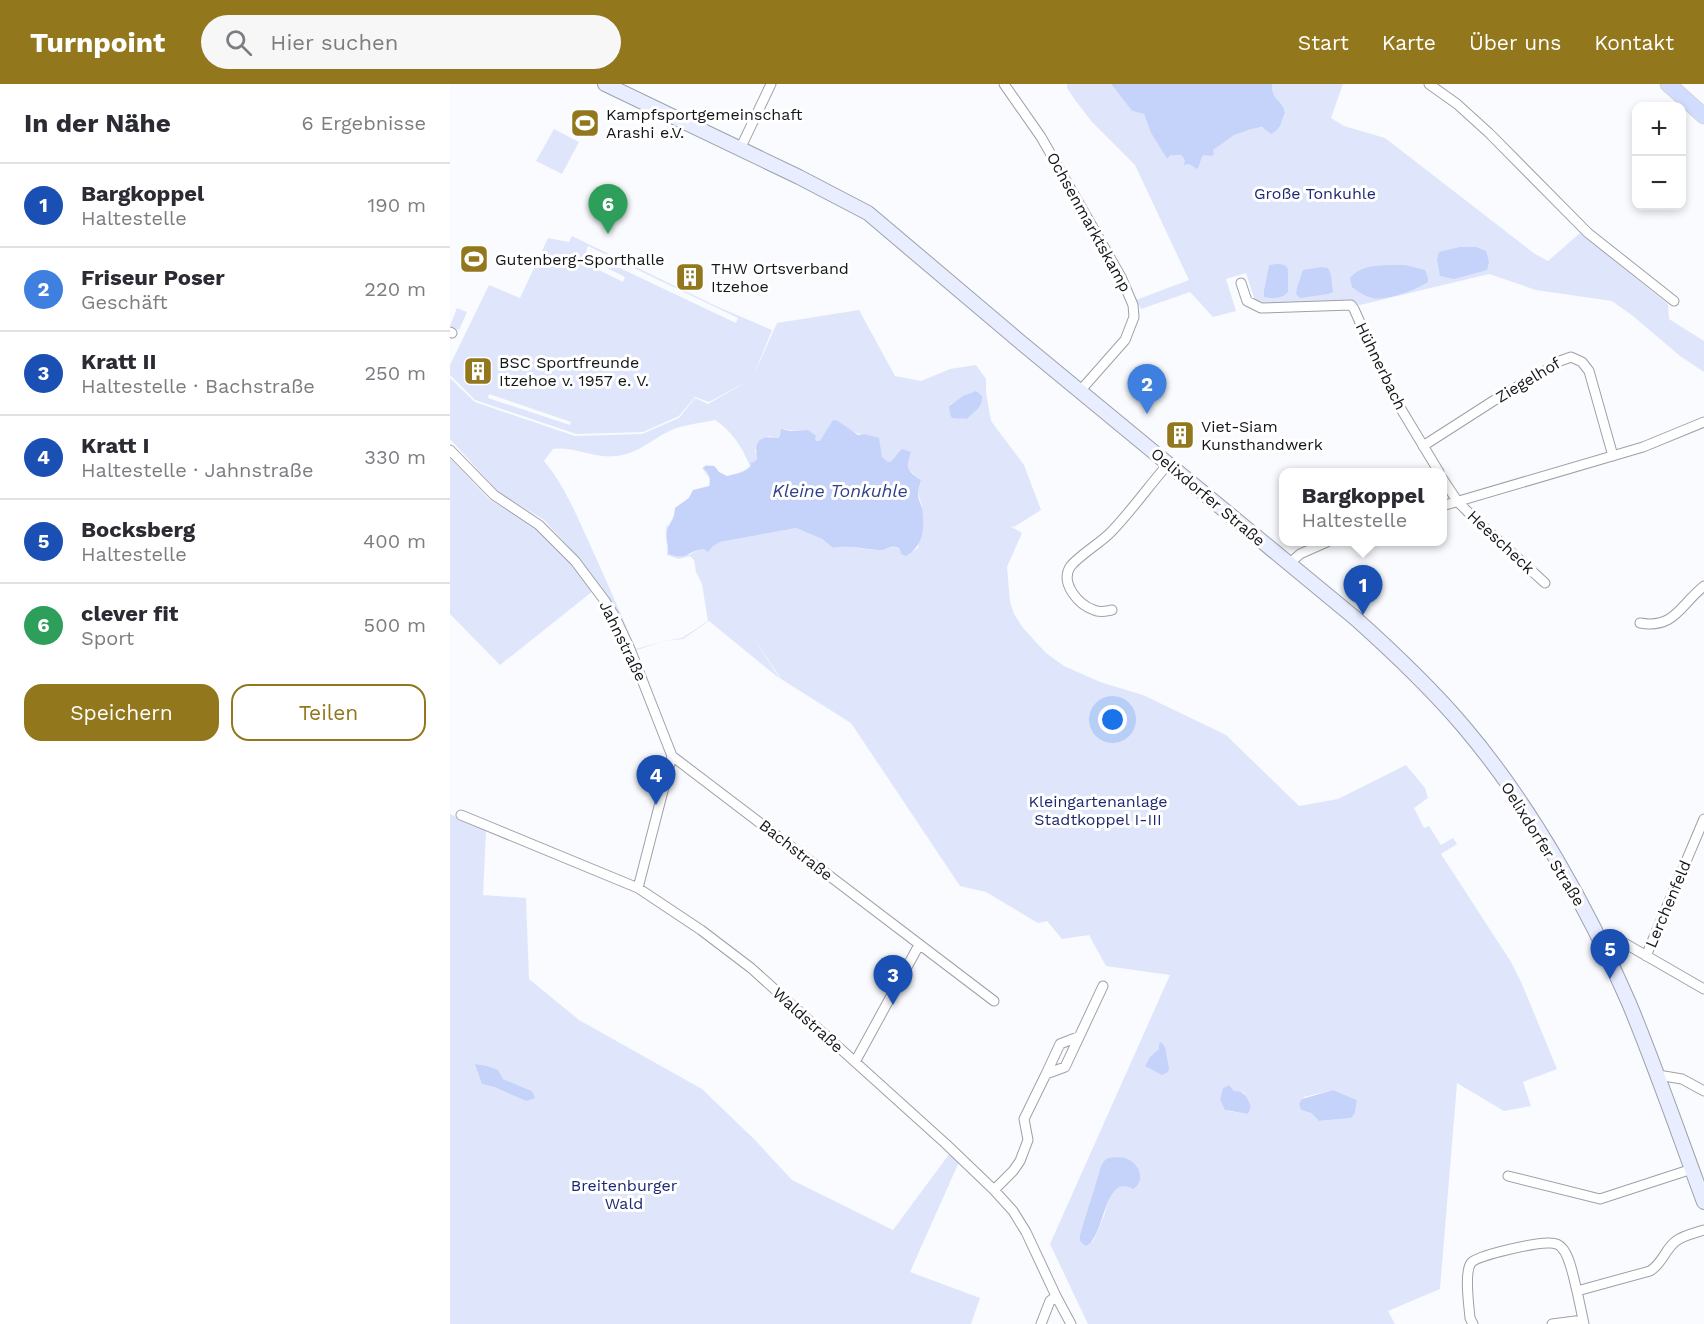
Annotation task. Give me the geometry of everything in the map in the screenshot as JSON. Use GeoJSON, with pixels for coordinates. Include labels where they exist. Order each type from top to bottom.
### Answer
{"type":"FeatureCollection","features":[{"type":"Feature","properties":{"kind":"main road"},"geometry":{"type":"LineString","coordinates":[[1668,84],[1704,116]]}},
{"type":"Feature","properties":{"kind":"street","name":"Oelixdorfer Straße"},"geometry":{"type":"LineString","coordinates":[[605,84],[868,213],[1390,649],[1464,728],[1508,786],[1556,859],[1601,942],[1628,1001],[1658,1075],[1704,1202]]}},
{"type":"Feature","properties":{"kind":"street"},"geometry":{"type":"LineString","coordinates":[[740,149],[771,84]]}},
{"type":"Feature","properties":{"kind":"street","name":"Ochsenmarktskamp"},"geometry":{"type":"LineString","coordinates":[[1004,84],[1058,165],[1121,277],[1133,305],[1134,316],[1125,340],[1080,391]]}},
{"type":"Feature","properties":{"kind":"street"},"geometry":{"type":"LineString","coordinates":[[1429,84],[1477,121],[1588,233],[1674,301]]}},
{"type":"Feature","properties":{"kind":"street","name":"Hühnerbach"},"geometry":{"type":"LineString","coordinates":[[1241,283],[1247,301],[1261,308],[1351,306],[1392,394],[1437,468]]}},
{"type":"Feature","properties":{"kind":"street","name":"Ziegelhof"},"geometry":{"type":"LineString","coordinates":[[1423,446],[1504,394],[1540,375],[1560,361],[1571,357],[1582,362],[1589,371],[1613,456]]}},
{"type":"Feature","properties":{"kind":"street"},"geometry":{"type":"LineString","coordinates":[[1447,505],[1613,456],[1659,441],[1704,422]]}},
{"type":"Feature","properties":{"kind":"street","name":"Jahnstraße"},"geometry":{"type":"LineString","coordinates":[[450,450],[494,495],[539,525],[575,561],[605,601],[630,649],[672,756]]}},
{"type":"Feature","properties":{"kind":"street"},"geometry":{"type":"LineString","coordinates":[[1112,610],[1090,609],[1076,597],[1069,585],[1069,569],[1111,532],[1168,464]]}},
{"type":"Feature","properties":{"kind":"street"},"geometry":{"type":"LineString","coordinates":[[1447,484],[1458,502]]}},
{"type":"Feature","properties":{"kind":"street","name":"Heescheck"},"geometry":{"type":"LineString","coordinates":[[1458,502],[1545,583]]}},
{"type":"Feature","properties":{"kind":"street"},"geometry":{"type":"LineString","coordinates":[[1289,564],[1300,554],[1318,546]]}},
{"type":"Feature","properties":{"kind":"street"},"geometry":{"type":"LineString","coordinates":[[1640,623],[1651,625],[1665,622],[1678,613],[1704,586]]}},
{"type":"Feature","properties":{"kind":"street"},"geometry":{"type":"LineString","coordinates":[[638,888],[672,756]]}},
{"type":"Feature","properties":{"kind":"street","name":"Bachstraße"},"geometry":{"type":"LineString","coordinates":[[672,756],[994,1001]]}},
{"type":"Feature","properties":{"kind":"street","name":"Waldstraße"},"geometry":{"type":"LineString","coordinates":[[460,815],[638,888],[732,953],[946,1144],[994,1190],[1013,1211],[1026,1232],[1071,1324]]}},
{"type":"Feature","properties":{"kind":"street","name":"Lerchenfeld"},"geometry":{"type":"LineString","coordinates":[[1646,956],[1704,819]]}},
{"type":"Feature","properties":{"kind":"street"},"geometry":{"type":"LineString","coordinates":[[1601,942],[1619,940],[1704,989]]}},
{"type":"Feature","properties":{"kind":"street"},"geometry":{"type":"LineString","coordinates":[[855,1062],[919,945]]}},
{"type":"Feature","properties":{"kind":"street"},"geometry":{"type":"LineString","coordinates":[[1046,1074],[1065,1067],[1103,986]]}},
{"type":"Feature","properties":{"kind":"street"},"geometry":{"type":"LineString","coordinates":[[994,1190],[1020,1161],[1028,1140],[1024,1119],[1060,1044],[1078,1037]]}},
{"type":"Feature","properties":{"kind":"street"},"geometry":{"type":"LineString","coordinates":[[1658,1075],[1682,1079],[1704,1091]]}},
{"type":"Feature","properties":{"kind":"street"},"geometry":{"type":"LineString","coordinates":[[1508,1176],[1600,1199],[1692,1168]]}},
{"type":"Feature","properties":{"kind":"street"},"geometry":{"type":"LineString","coordinates":[[1577,1291],[1650,1271],[1660,1264],[1676,1241],[1704,1230]]}},
{"type":"Feature","properties":{"kind":"street"},"geometry":{"type":"LineString","coordinates":[[1473,1324],[1470,1318],[1469,1265],[1485,1255],[1546,1243],[1561,1246],[1566,1254],[1584,1322],[1552,1324]]}},
{"type":"Feature","properties":{"kind":"street"},"geometry":{"type":"LineString","coordinates":[[1041,1324],[1050,1301],[1056,1296]]}},
{"type":"Feature","properties":{"kind":"green space","name":"Große Tonkuhle"},"geometry":{"type":"Polygon","coordinates":[[[1067,84],[1111,84],[1132,111],[1144,114],[1151,133],[1167,159],[1171,155],[1181,155],[1194,167],[1204,155],[1214,154],[1213,150],[1230,137],[1251,128],[1265,128],[1282,119],[1285,114],[1284,109],[1273,93],[1272,84],[1343,84],[1331,118],[1344,126],[1385,138],[1535,254],[1548,261],[1580,233],[1668,304],[1669,319],[1704,341],[1704,372],[1680,356],[1612,301],[1536,290],[1489,274],[1360,305],[1346,302],[1261,305],[1255,301],[1246,273],[1226,279],[1236,311],[1213,317],[1190,292],[1141,309],[1136,300],[1189,280],[1135,165],[1092,122],[1067,88],[1067,84]],[[1283,264],[1269,265],[1264,290],[1269,298],[1282,297],[1288,292],[1288,269],[1283,264]]]}},
{"type":"Feature","properties":{"kind":"green space"},"geometry":{"type":"Polygon","coordinates":[[[554,129],[579,142],[562,174],[536,161],[554,129]]]}},
{"type":"Feature","properties":{"kind":"green space"},"geometry":{"type":"Polygon","coordinates":[[[572,236],[718,307],[772,330],[752,379],[709,402],[695,397],[679,416],[643,432],[576,434],[475,400],[450,375],[450,365],[489,285],[520,298],[548,238],[569,242],[572,236]],[[588,246],[586,252],[736,323],[738,318],[588,246]],[[583,256],[581,261],[623,282],[625,277],[583,256]],[[489,394],[488,398],[570,425],[571,422],[489,394]]]}},
{"type":"Feature","properties":{"kind":"green space"},"geometry":{"type":"Polygon","coordinates":[[[457,308],[467,312],[459,330],[450,326],[457,308]]]}},
{"type":"Feature","properties":{"kind":"green space","name":"Kleingartenanlage Stadtkoppel I-III"},"geometry":{"type":"Polygon","coordinates":[[[859,310],[895,376],[921,381],[950,369],[976,365],[986,379],[991,421],[1024,465],[1041,510],[1014,527],[1010,526],[1022,533],[1007,567],[1010,602],[1023,628],[1046,653],[1064,666],[1100,682],[1143,695],[1226,735],[1299,806],[1338,799],[1406,765],[1425,788],[1428,798],[1414,808],[1424,828],[1429,826],[1441,845],[1453,838],[1457,844],[1441,854],[1511,962],[1557,1069],[1523,1082],[1531,1106],[1504,1111],[1457,1083],[1440,1289],[1388,1311],[1395,1324],[1088,1324],[1050,1244],[1170,975],[1106,966],[1089,935],[1062,939],[1047,921],[1038,923],[986,892],[960,886],[851,723],[781,679],[751,634],[780,679],[709,621],[683,639],[664,641],[634,651],[607,597],[579,558],[544,520],[498,492],[450,439],[450,378],[475,402],[575,436],[642,434],[679,418],[695,398],[708,404],[752,379],[777,323],[859,310]],[[973,392],[949,405],[961,419],[967,419],[970,415],[973,392]],[[715,420],[674,429],[624,455],[600,456],[569,449],[553,449],[544,461],[573,508],[636,649],[682,638],[708,621],[702,584],[696,572],[694,560],[690,556],[679,559],[667,555],[668,525],[668,554],[689,555],[701,548],[704,549],[720,542],[796,528],[822,539],[833,548],[882,550],[896,547],[906,555],[918,548],[922,506],[918,493],[921,480],[908,469],[910,453],[895,456],[888,462],[882,457],[880,449],[865,434],[852,431],[833,420],[821,441],[817,441],[803,430],[785,429],[777,438],[768,436],[755,450],[757,459],[750,466],[736,440],[715,420]],[[1229,1085],[1223,1088],[1220,1099],[1227,1111],[1248,1114],[1251,1107],[1244,1093],[1234,1091],[1229,1085]],[[1333,1090],[1304,1097],[1299,1104],[1301,1110],[1311,1113],[1319,1121],[1351,1118],[1355,1113],[1357,1100],[1333,1090]],[[1114,1158],[1104,1161],[1089,1205],[1092,1243],[1112,1193],[1120,1186],[1133,1189],[1136,1165],[1124,1158],[1114,1158]]]}},
{"type":"Feature","properties":{"kind":"green space"},"geometry":{"type":"Polygon","coordinates":[[[450,458],[489,499],[537,529],[573,565],[593,591],[500,665],[450,614],[450,458]]]}},
{"type":"Feature","properties":{"kind":"green space"},"geometry":{"type":"Polygon","coordinates":[[[706,465],[715,466],[719,472],[714,466],[703,468],[709,478],[702,468],[706,465]]]}},
{"type":"Feature","properties":{"kind":"green space","name":"Breitenburger Wald"},"geometry":{"type":"Polygon","coordinates":[[[450,814],[486,831],[483,895],[526,898],[529,979],[579,1020],[702,1089],[754,1139],[792,1180],[893,1230],[950,1153],[959,1162],[910,1272],[980,1298],[971,1324],[450,1324],[450,814]],[[497,1070],[482,1084],[526,1101],[532,1091],[503,1079],[497,1070]]]}},
{"type":"Feature","properties":{"kind":"water","name":"Große Tonkuhle"},"geometry":{"type":"Polygon","coordinates":[[[1111,84],[1272,84],[1273,93],[1285,113],[1275,132],[1271,134],[1262,127],[1234,135],[1213,150],[1212,156],[1204,155],[1197,169],[1189,164],[1184,165],[1185,160],[1181,155],[1171,155],[1167,159],[1151,133],[1144,114],[1132,111],[1111,84]]]}},
{"type":"Feature","properties":{"kind":"water"},"geometry":{"type":"Polygon","coordinates":[[[1460,247],[1476,247],[1486,251],[1489,262],[1487,270],[1454,279],[1440,276],[1437,259],[1439,252],[1460,247]]]}},
{"type":"Feature","properties":{"kind":"water"},"geometry":{"type":"Polygon","coordinates":[[[1269,265],[1284,265],[1288,269],[1288,292],[1277,298],[1264,297],[1269,265]]]}},
{"type":"Feature","properties":{"kind":"water"},"geometry":{"type":"Polygon","coordinates":[[[1405,265],[1425,270],[1428,282],[1401,294],[1379,299],[1362,294],[1352,287],[1350,278],[1368,267],[1405,265]]]}},
{"type":"Feature","properties":{"kind":"water"},"geometry":{"type":"Polygon","coordinates":[[[1328,268],[1333,292],[1300,298],[1296,294],[1303,270],[1328,268]]]}},
{"type":"Feature","properties":{"kind":"water"},"geometry":{"type":"Polygon","coordinates":[[[976,391],[982,396],[978,409],[967,419],[952,418],[949,406],[963,396],[976,391]]]}},
{"type":"Feature","properties":{"kind":"water","name":"Kleine Tonkuhle"},"geometry":{"type":"Polygon","coordinates":[[[833,420],[858,435],[864,434],[879,438],[882,457],[888,462],[902,449],[911,452],[908,469],[921,480],[918,494],[923,522],[920,541],[912,552],[906,556],[894,547],[882,550],[833,548],[822,539],[796,528],[720,542],[708,552],[704,549],[685,556],[668,554],[667,531],[675,508],[689,498],[693,490],[709,486],[709,476],[703,468],[714,466],[727,476],[740,473],[747,470],[750,463],[757,459],[757,444],[762,439],[778,438],[781,429],[808,430],[816,436],[817,441],[820,441],[833,420]]]}},
{"type":"Feature","properties":{"kind":"water"},"geometry":{"type":"Polygon","coordinates":[[[1161,1042],[1165,1047],[1169,1069],[1162,1075],[1145,1066],[1150,1057],[1159,1049],[1161,1042]]]}},
{"type":"Feature","properties":{"kind":"water"},"geometry":{"type":"Polygon","coordinates":[[[475,1064],[498,1070],[503,1079],[532,1091],[535,1098],[526,1101],[482,1084],[475,1064]]]}},
{"type":"Feature","properties":{"kind":"water"},"geometry":{"type":"Polygon","coordinates":[[[1229,1085],[1234,1091],[1243,1093],[1247,1098],[1251,1107],[1248,1114],[1225,1110],[1220,1099],[1223,1088],[1229,1085]]]}},
{"type":"Feature","properties":{"kind":"water"},"geometry":{"type":"Polygon","coordinates":[[[1333,1090],[1357,1100],[1355,1113],[1351,1118],[1319,1121],[1311,1113],[1301,1110],[1299,1104],[1302,1099],[1333,1090]]]}},
{"type":"Feature","properties":{"kind":"water"},"geometry":{"type":"Polygon","coordinates":[[[1108,1158],[1132,1161],[1140,1173],[1139,1182],[1133,1189],[1123,1186],[1116,1189],[1110,1197],[1098,1231],[1086,1246],[1080,1241],[1080,1235],[1101,1166],[1108,1158]]]}},
{"type":"Feature","properties":{"kind":"place","name":"Kampfsportgemeinschaft Arashi e.V."},"geometry":{"type":"Point","coordinates":[585,123]}},
{"type":"Feature","properties":{"kind":"place","name":"clever fit"},"geometry":{"type":"Point","coordinates":[608,234]}},
{"type":"Feature","properties":{"kind":"place","name":"Gutenberg-Sporthalle"},"geometry":{"type":"Point","coordinates":[474,259]}},
{"type":"Feature","properties":{"kind":"place","name":"THW Ortsverband Itzehoe"},"geometry":{"type":"Point","coordinates":[690,277]}},
{"type":"Feature","properties":{"kind":"place","name":"BSC Sportfreunde Itzehoe v. 1957 e. V."},"geometry":{"type":"Point","coordinates":[478,371]}},
{"type":"Feature","properties":{"kind":"place","name":"Friseur Poser"},"geometry":{"type":"Point","coordinates":[1147,414]}},
{"type":"Feature","properties":{"kind":"place","name":"Viet-Siam Kunsthandwerk"},"geometry":{"type":"Point","coordinates":[1180,435]}},
{"type":"Feature","properties":{"kind":"place","name":"Bargkoppel"},"geometry":{"type":"Point","coordinates":[1363,615]}},
{"type":"Feature","properties":{"kind":"place","name":"Kratt I"},"geometry":{"type":"Point","coordinates":[656,805]}},
{"type":"Feature","properties":{"kind":"place","name":"Bocksberg"},"geometry":{"type":"Point","coordinates":[1610,979]}},
{"type":"Feature","properties":{"kind":"place","name":"Kratt II"},"geometry":{"type":"Point","coordinates":[893,1005]}}]}
